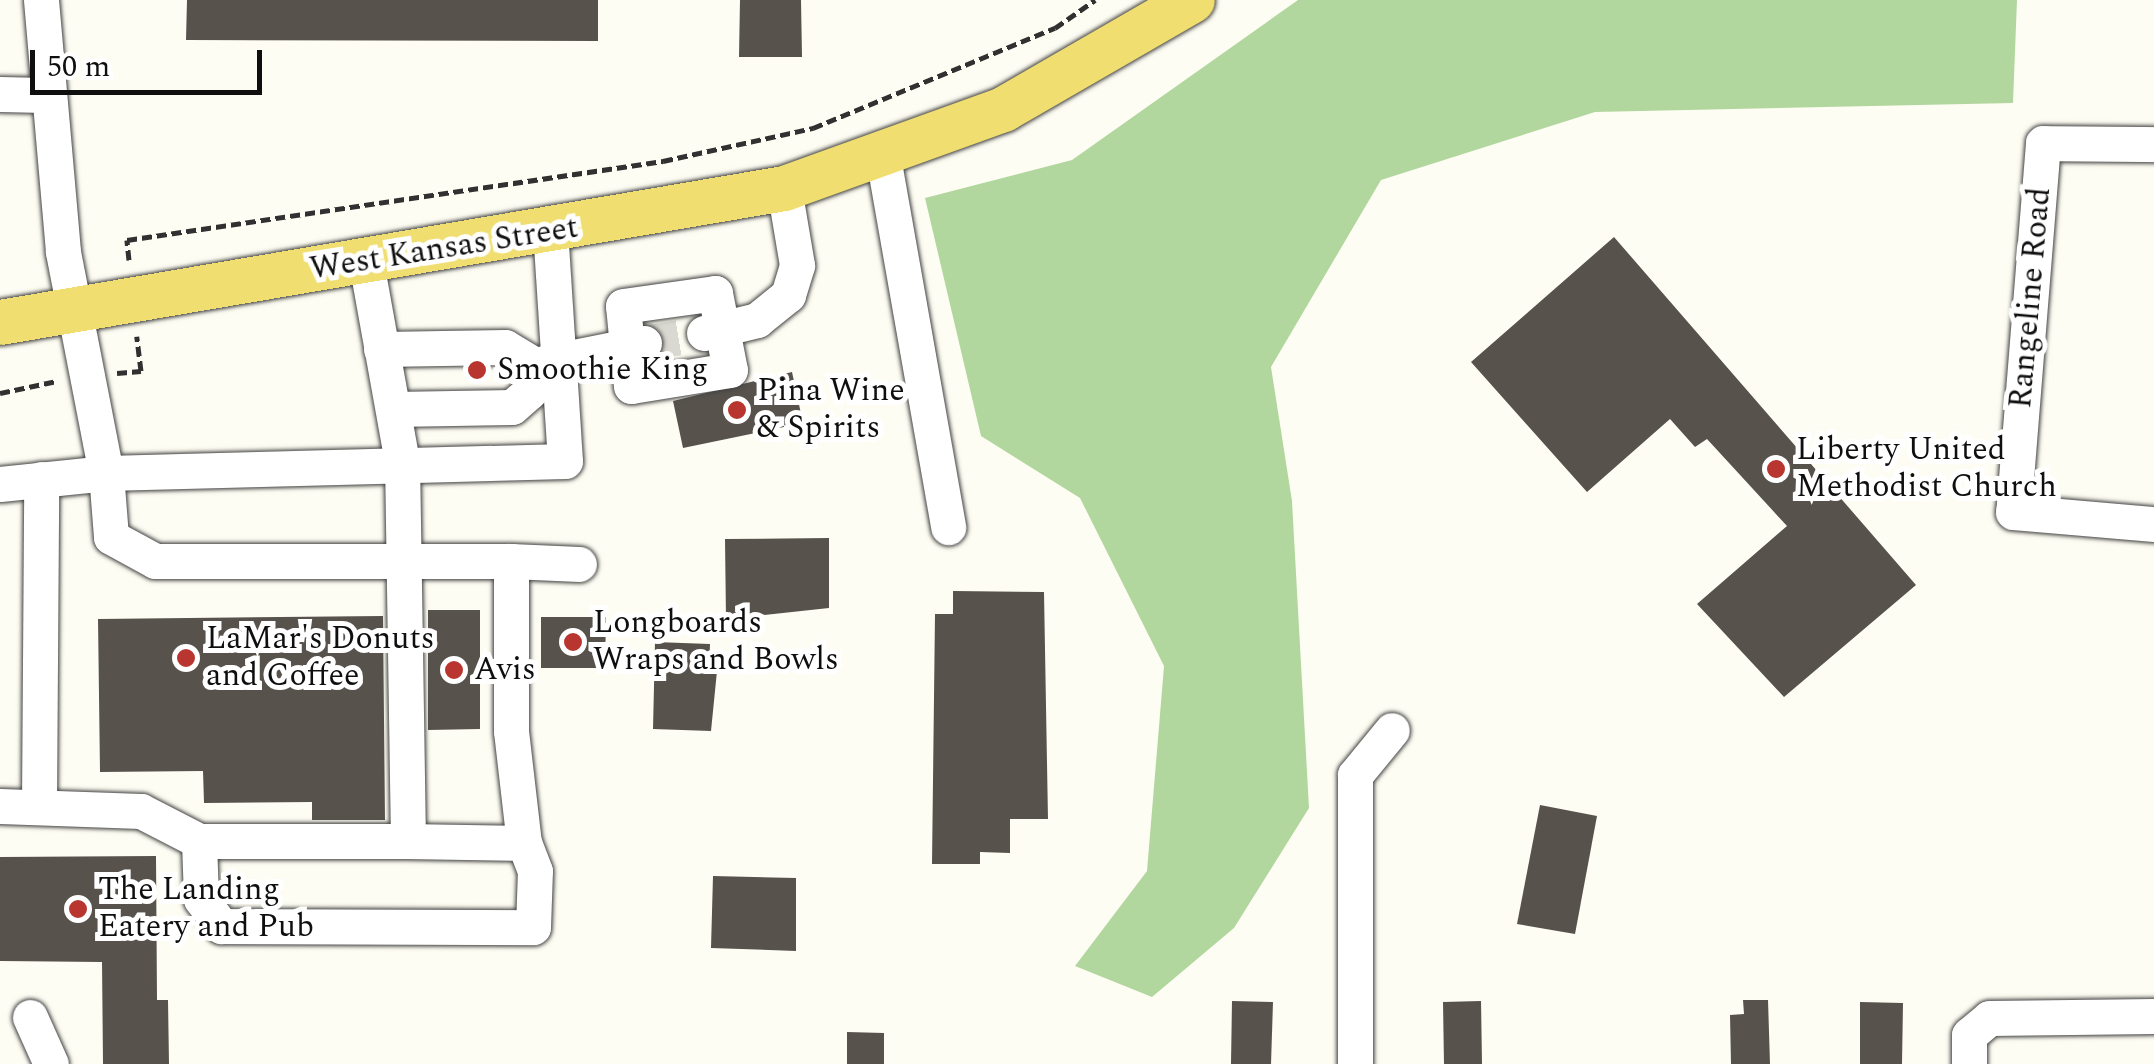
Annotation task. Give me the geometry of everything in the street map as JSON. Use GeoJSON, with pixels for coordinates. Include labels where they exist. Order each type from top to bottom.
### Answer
{"type":"FeatureCollection","features":[{"type":"Feature","properties":{"kind":"main road","name":"West Kansas Street"},"geometry":{"type":"LineString","coordinates":[[0,322],[550,232],[784,188],[883,157],[1060,80],[1192,0]]}},
{"type":"Feature","properties":{"kind":"street"},"geometry":{"type":"LineString","coordinates":[[41,0],[44,95],[76,309],[106,473],[111,537],[155,561],[407,559],[579,564]]}},
{"type":"Feature","properties":{"kind":"street"},"geometry":{"type":"LineString","coordinates":[[0,94],[44,95]]}},
{"type":"Feature","properties":{"kind":"street","name":"Rangeline Road"},"geometry":{"type":"LineString","coordinates":[[2154,144],[2043,144],[2013,512],[2154,524]]}},
{"type":"Feature","properties":{"kind":"street"},"geometry":{"type":"LineString","coordinates":[[883,157],[948,527]]}},
{"type":"Feature","properties":{"kind":"street"},"geometry":{"type":"LineString","coordinates":[[713,331],[769,314],[794,281],[784,188]]}},
{"type":"Feature","properties":{"kind":"street"},"geometry":{"type":"LineString","coordinates":[[0,484],[106,473],[402,462],[565,461],[548,362],[550,232]]}},
{"type":"Feature","properties":{"kind":"street"},"geometry":{"type":"LineString","coordinates":[[366,261],[402,462],[407,559],[408,841]]}},
{"type":"Feature","properties":{"kind":"street"},"geometry":{"type":"LineString","coordinates":[[715,293],[713,331],[730,370],[631,386],[635,345],[623,306],[715,293]]}},
{"type":"Feature","properties":{"kind":"street"},"geometry":{"type":"LineString","coordinates":[[381,349],[505,347],[548,362],[635,345]]}},
{"type":"Feature","properties":{"kind":"street"},"geometry":{"type":"LineString","coordinates":[[393,409],[512,407],[529,392],[548,362]]}},
{"type":"Feature","properties":{"kind":"street"},"geometry":{"type":"LineString","coordinates":[[38,805],[40,480]]}},
{"type":"Feature","properties":{"kind":"street"},"geometry":{"type":"LineString","coordinates":[[199,841],[201,900],[221,926],[533,927],[536,872],[524,842],[510,731],[511,561]]}},
{"type":"Feature","properties":{"kind":"street"},"geometry":{"type":"LineString","coordinates":[[1354,1064],[1354,775],[1392,730]]}},
{"type":"Feature","properties":{"kind":"street"},"geometry":{"type":"LineString","coordinates":[[0,806],[141,811],[199,841],[524,842]]}},
{"type":"Feature","properties":{"kind":"street"},"geometry":{"type":"LineString","coordinates":[[1969,1064],[1980,1022],[2026,1013],[2154,1016]]}},
{"type":"Feature","properties":{"kind":"street"},"geometry":{"type":"LineString","coordinates":[[30,1017],[50,1064]]}},
{"type":"Feature","properties":{"kind":"path"},"geometry":{"type":"LineString","coordinates":[[127,240],[663,161],[813,128],[1056,28],[1096,0]]}},
{"type":"Feature","properties":{"kind":"path"},"geometry":{"type":"LineString","coordinates":[[0,393],[46,382]]}},
{"type":"Feature","properties":{"kind":"green space"},"geometry":{"type":"Polygon","coordinates":[[[1298,0],[2017,0],[2013,103],[1595,112],[1381,180],[1271,367],[1292,501],[1309,808],[1234,928],[1152,997],[1075,966],[1147,871],[1164,666],[1080,498],[981,436],[925,198],[1072,160],[1298,0]]]}},
{"type":"Feature","properties":{"kind":"building"},"geometry":{"type":"Polygon","coordinates":[[[187,0],[598,0],[598,41],[186,40],[187,0]]]}},
{"type":"Feature","properties":{"kind":"building"},"geometry":{"type":"Polygon","coordinates":[[[740,0],[801,0],[802,57],[739,57],[740,0]]]}},
{"type":"Feature","properties":{"kind":"building","name":"Liberty United Methodist Church"},"geometry":{"type":"Polygon","coordinates":[[[1614,237],[1916,585],[1784,697],[1697,604],[1787,526],[1707,439],[1695,447],[1670,419],[1587,492],[1471,362],[1614,237]]]}},
{"type":"Feature","properties":{"kind":"building","name":"Pina Wine & Spirits"},"geometry":{"type":"Polygon","coordinates":[[[792,372],[803,423],[683,448],[673,401],[792,372]]]}},
{"type":"Feature","properties":{"kind":"building"},"geometry":{"type":"Polygon","coordinates":[[[829,538],[829,608],[726,619],[725,539],[829,538]]]}},
{"type":"Feature","properties":{"kind":"building"},"geometry":{"type":"Polygon","coordinates":[[[953,591],[1044,592],[1048,819],[1010,819],[1010,853],[980,852],[980,864],[932,864],[935,614],[953,614],[953,591]]]}},
{"type":"Feature","properties":{"kind":"building","name":"Avis"},"geometry":{"type":"Polygon","coordinates":[[[428,610],[480,610],[480,729],[428,730],[428,610]]]}},
{"type":"Feature","properties":{"kind":"building"},"geometry":{"type":"Polygon","coordinates":[[[383,616],[385,820],[312,820],[312,802],[204,803],[203,771],[100,772],[98,619],[383,616]]]}},
{"type":"Feature","properties":{"kind":"building","name":"Longboards Wraps and Bowls"},"geometry":{"type":"Polygon","coordinates":[[[541,617],[606,617],[605,668],[541,668],[541,617]]]}},
{"type":"Feature","properties":{"kind":"building"},"geometry":{"type":"Polygon","coordinates":[[[655,642],[710,644],[709,671],[717,671],[711,731],[653,729],[655,642]]]}},
{"type":"Feature","properties":{"kind":"building"},"geometry":{"type":"Polygon","coordinates":[[[1540,805],[1597,816],[1575,934],[1517,924],[1540,805]]]}},
{"type":"Feature","properties":{"kind":"building","name":"The Landing Eatery and Pub"},"geometry":{"type":"Polygon","coordinates":[[[156,856],[157,1000],[168,1000],[169,1064],[103,1064],[102,962],[0,961],[0,857],[156,856]]]}},
{"type":"Feature","properties":{"kind":"building"},"geometry":{"type":"Polygon","coordinates":[[[713,876],[796,878],[796,951],[711,948],[713,876]]]}},
{"type":"Feature","properties":{"kind":"building"},"geometry":{"type":"Polygon","coordinates":[[[1743,1000],[1768,1000],[1770,1064],[1731,1064],[1730,1015],[1744,1014],[1743,1000]]]}},
{"type":"Feature","properties":{"kind":"building"},"geometry":{"type":"Polygon","coordinates":[[[1232,1001],[1273,1002],[1271,1064],[1231,1064],[1232,1001]]]}},
{"type":"Feature","properties":{"kind":"building"},"geometry":{"type":"Polygon","coordinates":[[[1481,1001],[1482,1064],[1444,1064],[1443,1002],[1481,1001]]]}},
{"type":"Feature","properties":{"kind":"building"},"geometry":{"type":"Polygon","coordinates":[[[1860,1002],[1903,1003],[1902,1064],[1860,1064],[1860,1002]]]}},
{"type":"Feature","properties":{"kind":"building"},"geometry":{"type":"Polygon","coordinates":[[[847,1032],[884,1033],[884,1064],[847,1064],[847,1032]]]}},
{"type":"Feature","properties":{"kind":"tunnel"},"geometry":{"type":"LineString","coordinates":[[644,343],[704,333]]}},
{"type":"Feature","properties":{"kind":"place","name":"Smoothie King"},"geometry":{"type":"Point","coordinates":[477,370]}},
{"type":"Feature","properties":{"kind":"place","name":"Pina Wine & Spirits"},"geometry":{"type":"Point","coordinates":[737,410]}},
{"type":"Feature","properties":{"kind":"place","name":"Liberty United Methodist Church"},"geometry":{"type":"Point","coordinates":[1776,469]}},
{"type":"Feature","properties":{"kind":"place","name":"Longboards Wraps and Bowls"},"geometry":{"type":"Point","coordinates":[573,642]}},
{"type":"Feature","properties":{"kind":"place","name":"LaMar's Donuts and Coffee"},"geometry":{"type":"Point","coordinates":[186,658]}},
{"type":"Feature","properties":{"kind":"place","name":"Avis"},"geometry":{"type":"Point","coordinates":[454,670]}},
{"type":"Feature","properties":{"kind":"place","name":"The Landing Eatery and Pub"},"geometry":{"type":"Point","coordinates":[78,909]}}]}
